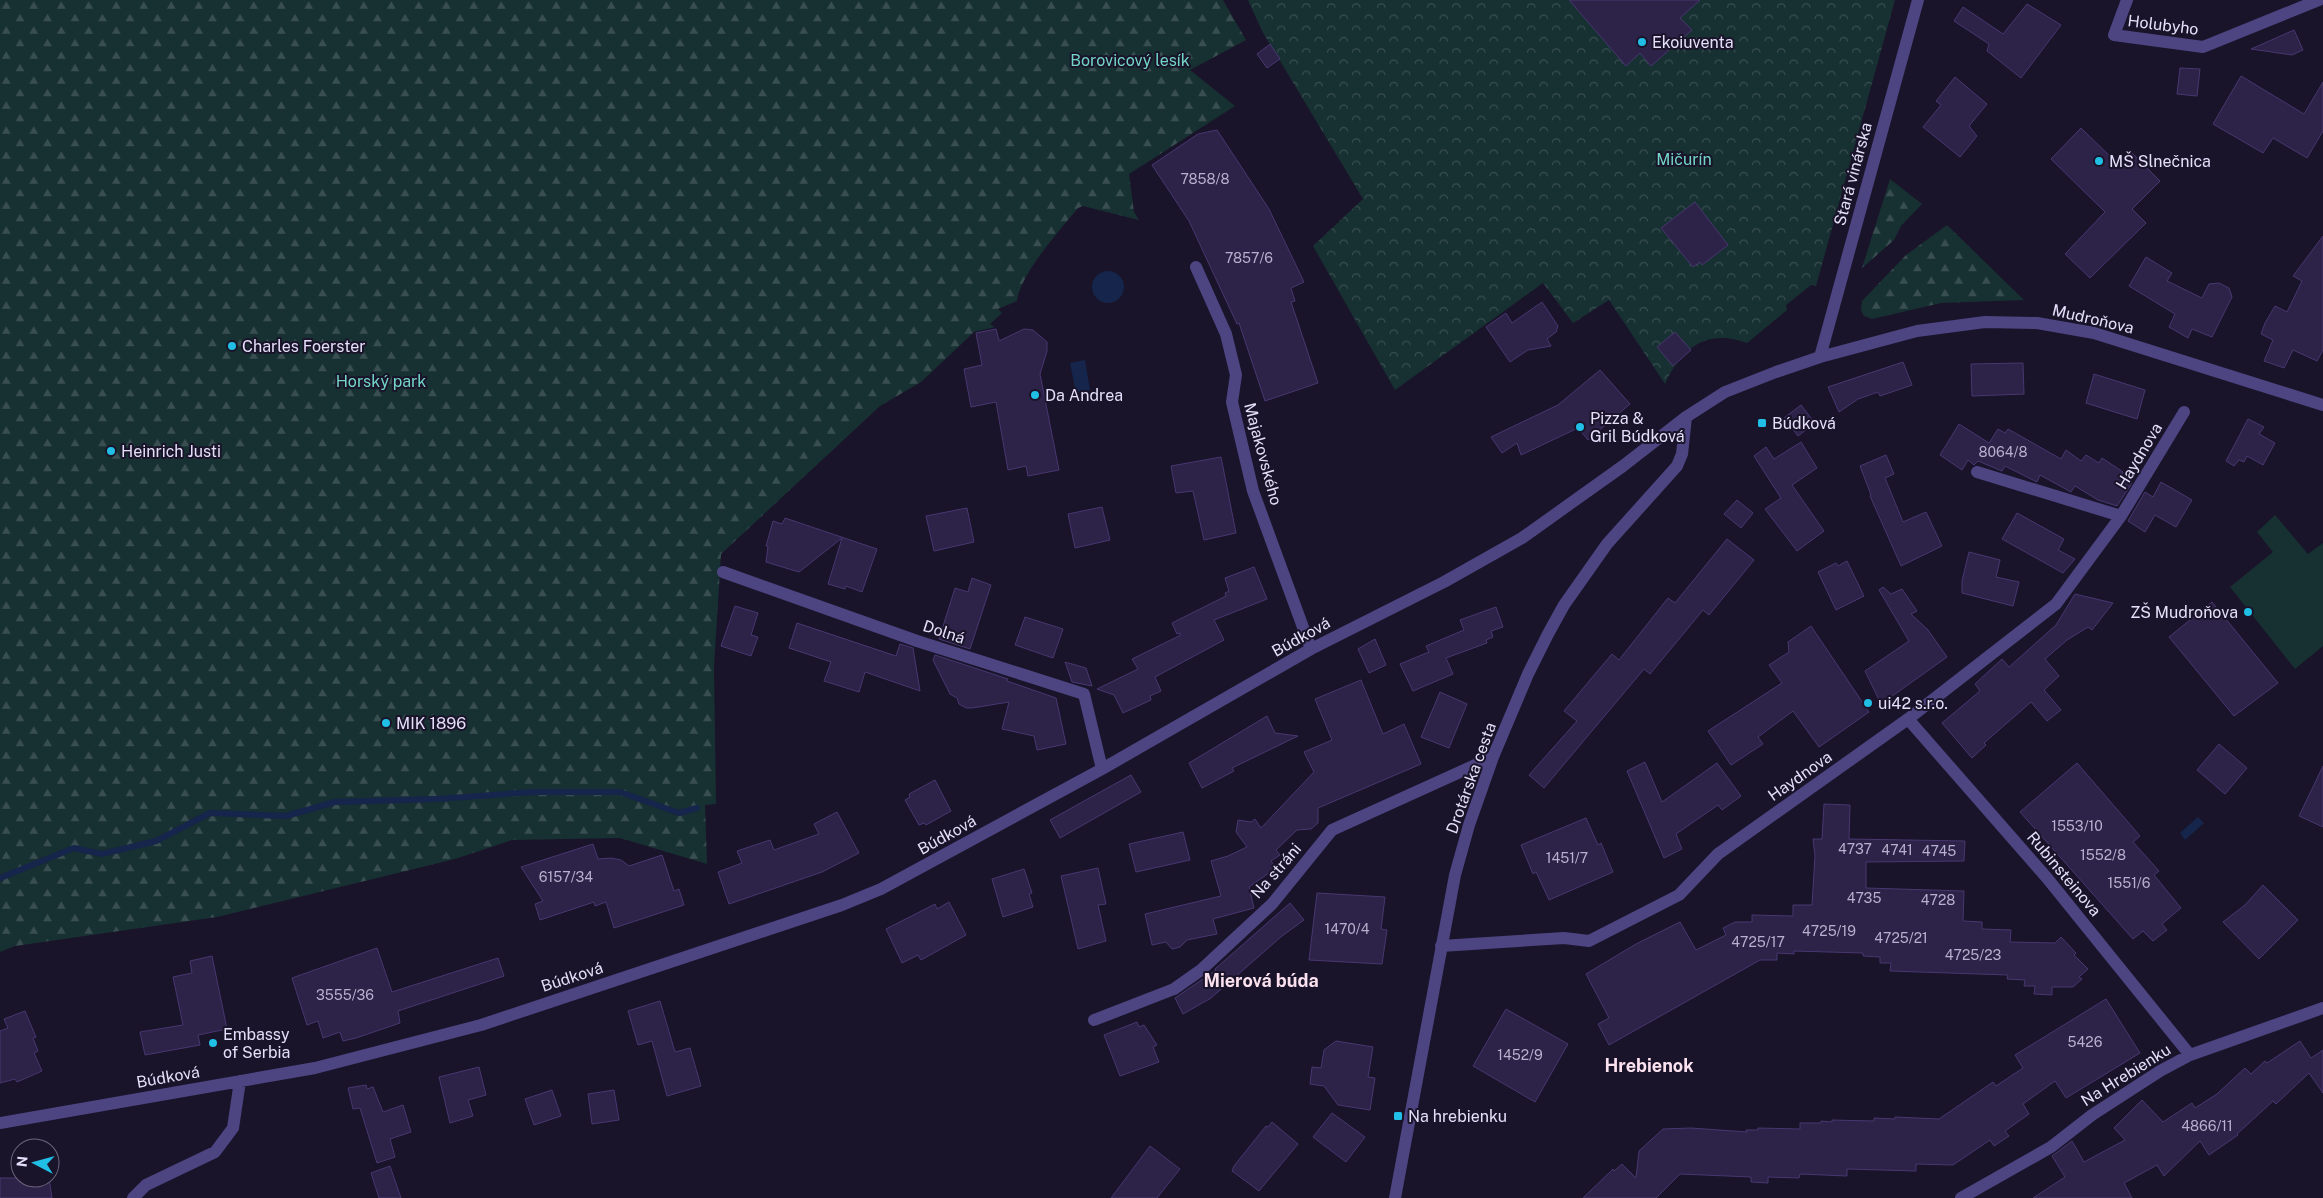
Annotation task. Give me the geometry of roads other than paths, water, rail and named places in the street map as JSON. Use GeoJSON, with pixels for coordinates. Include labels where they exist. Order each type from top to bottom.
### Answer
{"type":"FeatureCollection","features":[{"type":"Feature","properties":{"kind":"street","name":"Stará vinárska"},"geometry":{"type":"LineString","coordinates":[[1820,357],[1918,0]]}},
{"type":"Feature","properties":{"kind":"street","name":"Holubyho"},"geometry":{"type":"LineString","coordinates":[[2127,0],[2114,35],[2203,46],[2319,0]]}},
{"type":"Feature","properties":{"kind":"street","name":"Majakovského"},"geometry":{"type":"LineString","coordinates":[[1196,267],[1226,334],[1236,375],[1232,402],[1253,491],[1311,649]]}},
{"type":"Feature","properties":{"kind":"street","name":"Mudroňova"},"geometry":{"type":"LineString","coordinates":[[1820,357],[1926,329],[1985,322],[2037,323],[2094,333],[2323,405]]}},
{"type":"Feature","properties":{"kind":"street","name":"Búdková"},"geometry":{"type":"LineString","coordinates":[[0,1123],[315,1068],[481,1025],[842,905],[898,880],[1102,769],[1311,649],[1444,582],[1522,538],[1623,466],[1686,417],[1725,392],[1820,357]]}},
{"type":"Feature","properties":{"kind":"street","name":"Haydnova"},"geometry":{"type":"LineString","coordinates":[[1441,946],[1564,938],[1589,941],[1679,896],[1718,854],[1908,719],[2056,604],[2122,516],[2184,412]]}},
{"type":"Feature","properties":{"kind":"street","name":"Drotárska cesta"},"geometry":{"type":"LineString","coordinates":[[1395,1198],[1441,946],[1458,866],[1469,825],[1493,757],[1528,674],[1564,605],[1607,544],[1677,466],[1682,454],[1686,417]]}},
{"type":"Feature","properties":{"kind":"street"},"geometry":{"type":"LineString","coordinates":[[1978,472],[2122,516]]}},
{"type":"Feature","properties":{"kind":"street","name":"Dolná"},"geometry":{"type":"LineString","coordinates":[[722,572],[917,640],[1084,694],[1102,769]]}},
{"type":"Feature","properties":{"kind":"street","name":"Rubinsteinova"},"geometry":{"type":"LineString","coordinates":[[1908,719],[2048,878],[2190,1055]]}},
{"type":"Feature","properties":{"kind":"street","name":"Na stráni"},"geometry":{"type":"LineString","coordinates":[[1094,1020],[1174,989],[1201,970],[1272,904],[1332,830],[1493,757]]}},
{"type":"Feature","properties":{"kind":"street","name":"Na Hrebienku"},"geometry":{"type":"LineString","coordinates":[[1961,1198],[2051,1147],[2092,1115],[2160,1071],[2190,1055],[2323,1008]]}},
{"type":"Feature","properties":{"kind":"street"},"geometry":{"type":"LineString","coordinates":[[133,1198],[146,1185],[216,1152],[233,1128],[240,1081]]}},
{"type":"Feature","properties":{"kind":"water"},"geometry":{"type":"Polygon","coordinates":[[[1108,271],[1120,275],[1124,287],[1120,299],[1108,303],[1096,299],[1092,287],[1096,275],[1108,271]]]}},
{"type":"Feature","properties":{"kind":"water"},"geometry":{"type":"Polygon","coordinates":[[[1085,360],[1090,390],[1076,393],[1070,363],[1085,360]]]}},
{"type":"Feature","properties":{"kind":"water"},"geometry":{"type":"Polygon","coordinates":[[[2198,817],[2204,823],[2185,840],[2180,833],[2198,817]]]}},
{"type":"Feature","properties":{"kind":"waterway"},"geometry":{"type":"LineString","coordinates":[[0,878],[74,848],[102,854],[156,841],[210,813],[286,816],[335,802],[437,799],[533,792],[620,792],[679,813],[697,808]]}},
{"type":"Feature","properties":{"kind":"place","name":"Ekoiuventa"},"geometry":{"type":"Point","coordinates":[1642,42]}},
{"type":"Feature","properties":{"kind":"place","name":"MŠ Slnečnica"},"geometry":{"type":"Point","coordinates":[2099,161]}},
{"type":"Feature","properties":{"kind":"place","name":"Charles Foerster"},"geometry":{"type":"Point","coordinates":[232,346]}},
{"type":"Feature","properties":{"kind":"place","name":"Da Andrea"},"geometry":{"type":"Point","coordinates":[1035,395]}},
{"type":"Feature","properties":{"kind":"place","name":"Búdková"},"geometry":{"type":"Point","coordinates":[1762,423]}},
{"type":"Feature","properties":{"kind":"place","name":"Pizza & Gril Búdková"},"geometry":{"type":"Point","coordinates":[1580,427]}},
{"type":"Feature","properties":{"kind":"place","name":"Heinrich Justi"},"geometry":{"type":"Point","coordinates":[111,451]}},
{"type":"Feature","properties":{"kind":"place","name":"ZŠ Mudroňova"},"geometry":{"type":"Point","coordinates":[2248,612]}},
{"type":"Feature","properties":{"kind":"place","name":"ui42 s.r.o."},"geometry":{"type":"Point","coordinates":[1868,703]}},
{"type":"Feature","properties":{"kind":"place","name":"MIK 1896"},"geometry":{"type":"Point","coordinates":[386,723]}},
{"type":"Feature","properties":{"kind":"place","name":"Embassy of Serbia"},"geometry":{"type":"Point","coordinates":[213,1043]}},
{"type":"Feature","properties":{"kind":"place","name":"Na hrebienku"},"geometry":{"type":"Point","coordinates":[1398,1116]}},
{"type":"Feature","properties":{"kind":"district","name":"Mierová búda"},"geometry":{"type":"Point","coordinates":[1261,980]}},
{"type":"Feature","properties":{"kind":"district","name":"Hrebienok"},"geometry":{"type":"Point","coordinates":[1649,1065]}},
{"type":"Feature","properties":{"kind":"park label","name":"Borovicový lesík"},"geometry":{"type":"Point","coordinates":[1130,60]}},
{"type":"Feature","properties":{"kind":"park label","name":"Mičurín"},"geometry":{"type":"Point","coordinates":[1684,159]}},
{"type":"Feature","properties":{"kind":"park label","name":"Horský park"},"geometry":{"type":"Point","coordinates":[381,381]}}]}
